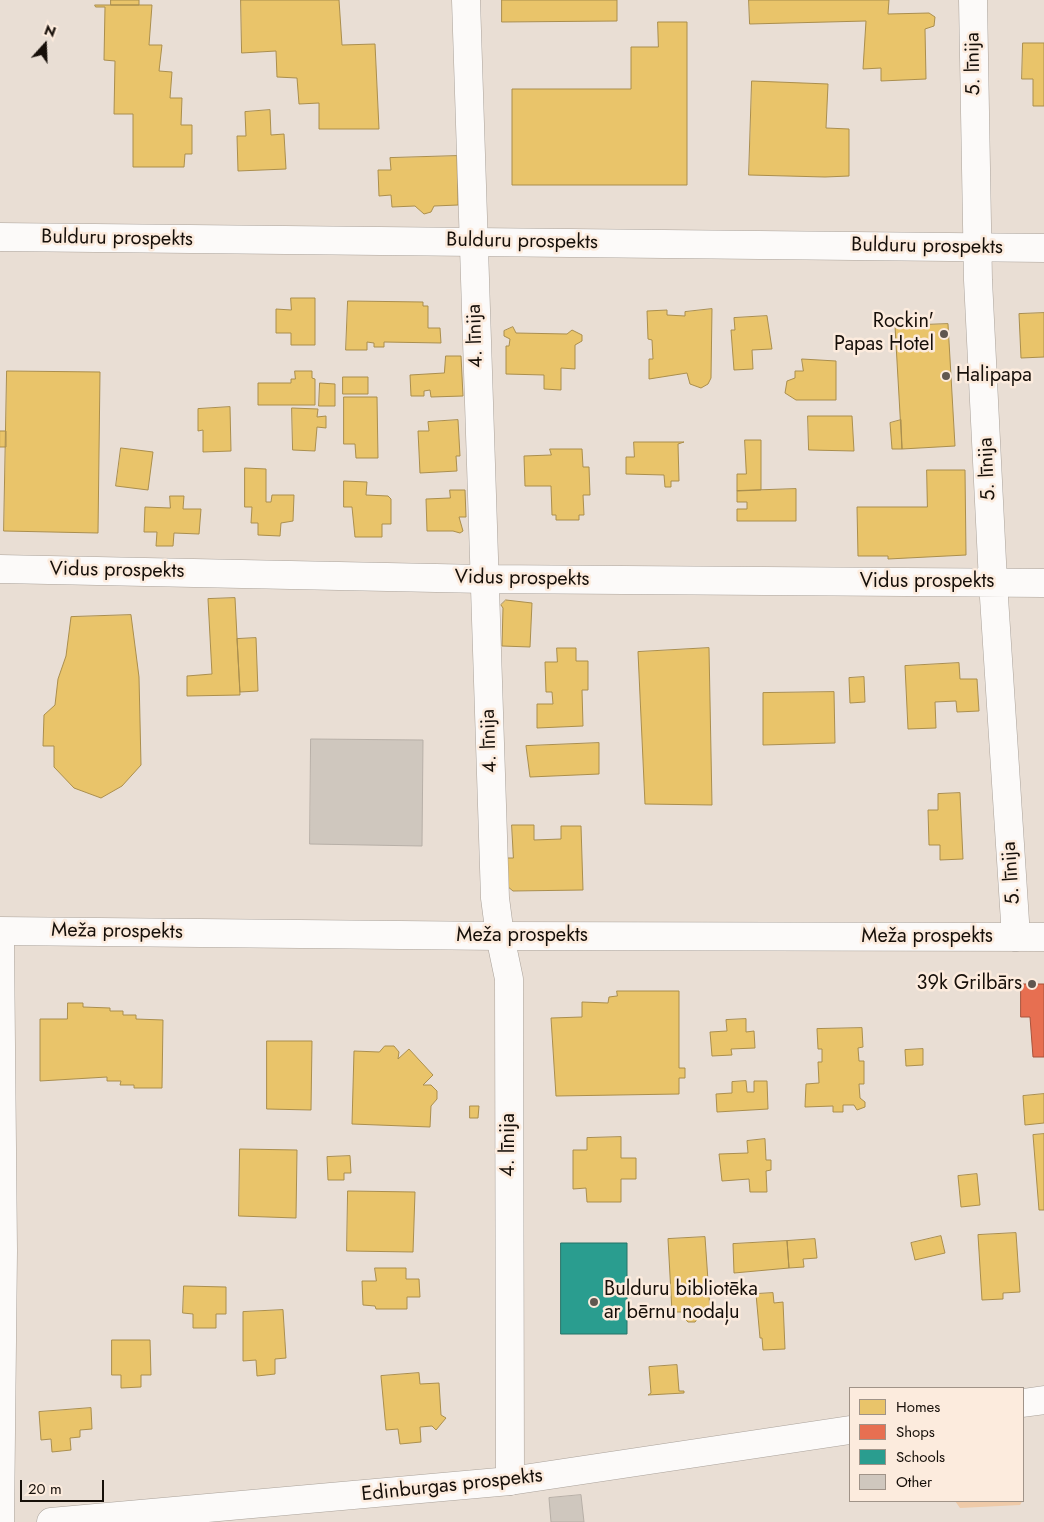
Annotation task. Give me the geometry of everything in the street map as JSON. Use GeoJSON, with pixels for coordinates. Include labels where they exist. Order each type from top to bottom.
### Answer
{"type":"FeatureCollection","features":[{"type":"Feature","properties":{"kind":"street","name":"4. līnija"},"geometry":{"type":"LineString","coordinates":[[466,0],[495,898],[500,936],[509,979],[510,1481]]}},
{"type":"Feature","properties":{"kind":"street","name":"5. līnija"},"geometry":{"type":"LineString","coordinates":[[972,0],[977,247],[993,582],[1016,937]]}},
{"type":"Feature","properties":{"kind":"street","name":"Bulduru prospekts"},"geometry":{"type":"LineString","coordinates":[[0,237],[1044,248]]}},
{"type":"Feature","properties":{"kind":"street","name":"Vidus prospekts"},"geometry":{"type":"LineString","coordinates":[[0,569],[484,579],[1044,583]]}},
{"type":"Feature","properties":{"kind":"street","name":"Meža prospekts"},"geometry":{"type":"LineString","coordinates":[[0,931],[500,936],[1044,937]]}},
{"type":"Feature","properties":{"kind":"street"},"geometry":{"type":"LineString","coordinates":[[0,944],[3,1251],[0,1522]]}},
{"type":"Feature","properties":{"kind":"street"},"geometry":{"type":"LineString","coordinates":[[1024,1403],[1044,1400]]}},
{"type":"Feature","properties":{"kind":"street","name":"Edinburgas prospekts"},"geometry":{"type":"LineString","coordinates":[[51,1522],[510,1481],[849,1430]]}},
{"type":"Feature","properties":{"kind":"shaded area"},"geometry":{"type":"Polygon","coordinates":[[[956,1502],[1022,1502],[1020,1505],[960,1508],[956,1502]]]}},
{"type":"Feature","properties":{"kind":"building: Homes"},"geometry":{"type":"Polygon","coordinates":[[[111,0],[139,0],[139,5],[111,5],[111,0]]]}},
{"type":"Feature","properties":{"kind":"building: Homes"},"geometry":{"type":"Polygon","coordinates":[[[241,0],[339,0],[342,45],[375,44],[379,129],[319,129],[319,103],[299,104],[297,78],[277,77],[276,51],[242,53],[241,0]]]}},
{"type":"Feature","properties":{"kind":"building: Homes"},"geometry":{"type":"Polygon","coordinates":[[[502,0],[617,0],[617,21],[502,22],[502,0]]]}},
{"type":"Feature","properties":{"kind":"building: Homes"},"geometry":{"type":"Polygon","coordinates":[[[749,0],[889,0],[888,14],[929,13],[935,17],[934,26],[925,29],[926,79],[881,81],[881,68],[863,69],[866,21],[750,24],[749,0]]]}},
{"type":"Feature","properties":{"kind":"building: Homes"},"geometry":{"type":"Polygon","coordinates":[[[95,5],[152,5],[149,45],[162,45],[159,71],[172,72],[170,98],[182,98],[181,125],[192,125],[192,154],[185,154],[184,167],[133,167],[133,114],[114,114],[115,61],[104,60],[105,7],[96,7],[95,5]]]}},
{"type":"Feature","properties":{"kind":"building: Homes"},"geometry":{"type":"Polygon","coordinates":[[[658,22],[687,22],[687,185],[512,185],[512,89],[631,89],[631,47],[658,47],[658,22]]]}},
{"type":"Feature","properties":{"kind":"building: Homes"},"geometry":{"type":"Polygon","coordinates":[[[1023,43],[1044,43],[1044,106],[1033,106],[1033,79],[1022,79],[1023,43]]]}},
{"type":"Feature","properties":{"kind":"building: Homes"},"geometry":{"type":"Polygon","coordinates":[[[752,81],[828,84],[826,128],[849,129],[849,176],[749,175],[752,81]]]}},
{"type":"Feature","properties":{"kind":"building: Homes"},"geometry":{"type":"Polygon","coordinates":[[[270,110],[271,135],[284,134],[286,169],[238,171],[237,136],[246,136],[245,112],[270,110]]]}},
{"type":"Feature","properties":{"kind":"building: Homes"},"geometry":{"type":"Polygon","coordinates":[[[457,156],[458,205],[434,206],[431,212],[424,214],[415,206],[392,207],[391,195],[379,196],[378,170],[391,170],[390,158],[457,156]]]}},
{"type":"Feature","properties":{"kind":"building: Homes"},"geometry":{"type":"Polygon","coordinates":[[[291,298],[315,298],[315,345],[291,345],[291,333],[276,333],[276,309],[291,310],[291,298]]]}},
{"type":"Feature","properties":{"kind":"building: Homes"},"geometry":{"type":"Polygon","coordinates":[[[348,301],[423,302],[423,306],[428,306],[428,328],[440,328],[441,343],[384,342],[384,347],[374,347],[374,343],[367,342],[367,350],[346,350],[348,301]]]}},
{"type":"Feature","properties":{"kind":"building: Homes"},"geometry":{"type":"Polygon","coordinates":[[[712,309],[711,378],[708,384],[701,388],[690,384],[687,373],[649,379],[649,359],[653,359],[652,340],[648,339],[647,311],[667,310],[667,315],[685,316],[685,312],[712,309]]]}},
{"type":"Feature","properties":{"kind":"building: Homes"},"geometry":{"type":"Polygon","coordinates":[[[1044,313],[1044,357],[1021,358],[1019,314],[1044,313]]]}},
{"type":"Feature","properties":{"kind":"building: Homes"},"geometry":{"type":"Polygon","coordinates":[[[767,316],[772,349],[752,350],[753,369],[734,370],[731,330],[735,330],[734,318],[767,316]]]}},
{"type":"Feature","properties":{"kind":"building: Homes"},"geometry":{"type":"Polygon","coordinates":[[[948,324],[955,446],[902,449],[895,326],[948,324]]]}},
{"type":"Feature","properties":{"kind":"building: Homes"},"geometry":{"type":"Polygon","coordinates":[[[513,327],[516,333],[567,334],[572,330],[582,335],[582,341],[575,345],[575,369],[561,368],[561,390],[544,389],[544,375],[506,374],[506,346],[509,346],[510,339],[504,336],[504,331],[513,327]]]}},
{"type":"Feature","properties":{"kind":"building: Homes"},"geometry":{"type":"Polygon","coordinates":[[[446,356],[461,356],[463,396],[431,397],[430,390],[424,391],[424,396],[411,396],[410,375],[444,373],[446,356]]]}},
{"type":"Feature","properties":{"kind":"building: Homes"},"geometry":{"type":"Polygon","coordinates":[[[802,359],[836,361],[836,400],[796,400],[785,393],[787,381],[795,378],[795,371],[803,371],[802,359]]]}},
{"type":"Feature","properties":{"kind":"building: Homes"},"geometry":{"type":"Polygon","coordinates":[[[7,371],[100,372],[98,533],[4,531],[7,371]]]}},
{"type":"Feature","properties":{"kind":"building: Homes"},"geometry":{"type":"Polygon","coordinates":[[[295,371],[312,371],[312,378],[315,379],[315,405],[258,405],[258,383],[291,383],[291,379],[295,379],[295,371]]]}},
{"type":"Feature","properties":{"kind":"building: Homes"},"geometry":{"type":"Polygon","coordinates":[[[343,377],[368,377],[368,394],[343,394],[343,377]]]}},
{"type":"Feature","properties":{"kind":"building: Homes"},"geometry":{"type":"Polygon","coordinates":[[[320,383],[335,384],[335,406],[319,406],[320,383]]]}},
{"type":"Feature","properties":{"kind":"building: Homes"},"geometry":{"type":"Polygon","coordinates":[[[344,397],[377,397],[378,458],[356,458],[355,444],[344,444],[344,397]]]}},
{"type":"Feature","properties":{"kind":"building: Homes"},"geometry":{"type":"Polygon","coordinates":[[[230,407],[231,451],[203,452],[203,430],[198,431],[198,409],[230,407]]]}},
{"type":"Feature","properties":{"kind":"building: Homes"},"geometry":{"type":"Polygon","coordinates":[[[292,408],[318,409],[317,417],[326,416],[326,428],[317,427],[315,451],[293,450],[292,408]]]}},
{"type":"Feature","properties":{"kind":"building: Homes"},"geometry":{"type":"Polygon","coordinates":[[[808,416],[852,416],[854,451],[809,450],[808,416]]]}},
{"type":"Feature","properties":{"kind":"building: Homes"},"geometry":{"type":"Polygon","coordinates":[[[458,420],[460,456],[456,456],[457,471],[420,473],[418,431],[429,431],[428,422],[458,420]]]}},
{"type":"Feature","properties":{"kind":"building: Homes"},"geometry":{"type":"Polygon","coordinates":[[[901,420],[902,449],[892,449],[890,423],[901,420]]]}},
{"type":"Feature","properties":{"kind":"building: Homes"},"geometry":{"type":"Polygon","coordinates":[[[0,431],[6,431],[6,447],[0,447],[0,431]]]}},
{"type":"Feature","properties":{"kind":"building: Homes"},"geometry":{"type":"Polygon","coordinates":[[[745,440],[761,440],[761,490],[737,491],[737,474],[746,474],[745,440]]]}},
{"type":"Feature","properties":{"kind":"building: Homes"},"geometry":{"type":"Polygon","coordinates":[[[634,442],[684,442],[678,444],[679,481],[671,481],[671,487],[665,487],[664,475],[626,474],[626,457],[634,457],[634,442]]]}},
{"type":"Feature","properties":{"kind":"building: Homes"},"geometry":{"type":"Polygon","coordinates":[[[121,448],[153,452],[148,490],[116,486],[121,448]]]}},
{"type":"Feature","properties":{"kind":"building: Homes"},"geometry":{"type":"Polygon","coordinates":[[[550,449],[582,449],[583,467],[589,467],[590,495],[583,495],[584,515],[579,515],[579,520],[556,520],[556,515],[552,515],[551,486],[525,486],[524,456],[551,455],[550,449]]]}},
{"type":"Feature","properties":{"kind":"building: Homes"},"geometry":{"type":"Polygon","coordinates":[[[245,468],[266,469],[266,502],[271,502],[272,495],[294,495],[293,521],[281,523],[280,536],[258,535],[258,523],[251,523],[252,507],[245,507],[245,468]]]}},
{"type":"Feature","properties":{"kind":"building: Homes"},"geometry":{"type":"Polygon","coordinates":[[[927,470],[965,470],[966,555],[888,559],[888,556],[858,556],[857,507],[927,507],[927,470]]]}},
{"type":"Feature","properties":{"kind":"building: Homes"},"geometry":{"type":"Polygon","coordinates":[[[344,481],[367,482],[366,495],[388,496],[391,499],[391,524],[382,524],[382,537],[355,537],[352,507],[344,507],[344,481]]]}},
{"type":"Feature","properties":{"kind":"building: Homes"},"geometry":{"type":"Polygon","coordinates":[[[796,489],[796,521],[737,521],[737,509],[747,509],[747,502],[737,502],[737,491],[796,489]]]}},
{"type":"Feature","properties":{"kind":"building: Homes"},"geometry":{"type":"Polygon","coordinates":[[[450,490],[465,490],[466,517],[459,517],[463,531],[460,533],[453,531],[427,531],[426,499],[450,498],[450,490]]]}},
{"type":"Feature","properties":{"kind":"building: Homes"},"geometry":{"type":"Polygon","coordinates":[[[170,496],[184,496],[183,509],[201,509],[199,534],[174,533],[173,546],[156,546],[157,532],[144,532],[145,507],[170,508],[170,496]]]}},
{"type":"Feature","properties":{"kind":"building: Homes"},"geometry":{"type":"Polygon","coordinates":[[[235,598],[240,695],[187,696],[187,676],[212,674],[208,599],[235,598]]]}},
{"type":"Feature","properties":{"kind":"building: Homes"},"geometry":{"type":"Polygon","coordinates":[[[506,600],[532,603],[530,647],[502,646],[503,608],[501,605],[506,600]]]}},
{"type":"Feature","properties":{"kind":"building: Homes"},"geometry":{"type":"Polygon","coordinates":[[[131,615],[139,677],[141,765],[122,786],[101,798],[74,788],[54,767],[54,746],[43,746],[44,715],[55,705],[58,679],[66,656],[71,617],[131,615]]]}},
{"type":"Feature","properties":{"kind":"building: Homes"},"geometry":{"type":"Polygon","coordinates":[[[256,638],[258,691],[240,692],[237,639],[256,638]]]}},
{"type":"Feature","properties":{"kind":"building: Homes"},"geometry":{"type":"Polygon","coordinates":[[[557,648],[576,648],[576,661],[588,661],[588,690],[582,690],[583,726],[537,728],[537,704],[553,704],[552,692],[546,692],[545,662],[557,662],[557,648]]]}},
{"type":"Feature","properties":{"kind":"building: Homes"},"geometry":{"type":"Polygon","coordinates":[[[709,648],[712,805],[645,804],[638,652],[709,648]]]}},
{"type":"Feature","properties":{"kind":"building: Homes"},"geometry":{"type":"Polygon","coordinates":[[[959,663],[960,679],[977,679],[979,711],[957,712],[956,701],[935,702],[936,728],[908,729],[905,666],[959,663]]]}},
{"type":"Feature","properties":{"kind":"building: Homes"},"geometry":{"type":"Polygon","coordinates":[[[864,677],[865,702],[850,703],[849,678],[864,677]]]}},
{"type":"Feature","properties":{"kind":"building: Homes"},"geometry":{"type":"Polygon","coordinates":[[[834,692],[835,743],[763,745],[763,693],[834,692]]]}},
{"type":"Feature","properties":{"kind":"building: Homes"},"geometry":{"type":"Polygon","coordinates":[[[599,743],[599,774],[530,777],[526,746],[599,743]]]}},
{"type":"Feature","properties":{"kind":"building: Homes"},"geometry":{"type":"Polygon","coordinates":[[[960,793],[963,859],[940,860],[940,845],[929,845],[928,810],[938,810],[938,794],[960,793]]]}},
{"type":"Feature","properties":{"kind":"building: Homes"},"geometry":{"type":"Polygon","coordinates":[[[512,825],[534,825],[534,840],[561,839],[561,826],[581,826],[583,890],[513,891],[507,886],[506,858],[513,858],[512,825]]]}},
{"type":"Feature","properties":{"kind":"building: Homes"},"geometry":{"type":"Polygon","coordinates":[[[617,991],[679,991],[679,1068],[685,1068],[685,1078],[679,1078],[679,1094],[556,1096],[551,1018],[582,1017],[582,1002],[608,1003],[609,997],[617,996],[617,991]]]}},
{"type":"Feature","properties":{"kind":"building: Homes"},"geometry":{"type":"Polygon","coordinates":[[[68,1003],[83,1003],[83,1007],[110,1008],[110,1011],[123,1011],[123,1015],[136,1015],[136,1019],[163,1020],[162,1088],[134,1088],[134,1085],[120,1085],[121,1081],[107,1081],[107,1077],[40,1081],[40,1019],[67,1019],[68,1003]]]}},
{"type":"Feature","properties":{"kind":"building: Homes"},"geometry":{"type":"Polygon","coordinates":[[[746,1019],[746,1032],[754,1031],[755,1048],[731,1049],[732,1055],[712,1056],[710,1032],[727,1031],[726,1020],[746,1019]]]}},
{"type":"Feature","properties":{"kind":"building: Homes"},"geometry":{"type":"Polygon","coordinates":[[[862,1028],[863,1047],[858,1048],[859,1061],[864,1061],[864,1084],[859,1084],[860,1098],[865,1102],[865,1107],[857,1110],[854,1105],[843,1105],[843,1112],[833,1112],[833,1106],[805,1107],[806,1084],[819,1083],[818,1062],[822,1062],[822,1049],[818,1049],[817,1029],[862,1028]]]}},
{"type":"Feature","properties":{"kind":"building: Homes"},"geometry":{"type":"Polygon","coordinates":[[[267,1041],[312,1041],[311,1110],[267,1109],[267,1041]]]}},
{"type":"Feature","properties":{"kind":"building: Homes"},"geometry":{"type":"Polygon","coordinates":[[[385,1046],[394,1046],[399,1052],[398,1059],[409,1049],[433,1075],[423,1085],[431,1085],[437,1091],[437,1099],[431,1106],[430,1127],[352,1124],[354,1051],[379,1052],[385,1046]]]}},
{"type":"Feature","properties":{"kind":"building: Homes"},"geometry":{"type":"Polygon","coordinates":[[[923,1049],[923,1065],[906,1066],[905,1050],[923,1049]]]}},
{"type":"Feature","properties":{"kind":"building: Homes"},"geometry":{"type":"Polygon","coordinates":[[[746,1081],[747,1092],[754,1092],[754,1081],[767,1081],[768,1109],[717,1112],[716,1094],[732,1093],[732,1082],[746,1081]]]}},
{"type":"Feature","properties":{"kind":"building: Homes"},"geometry":{"type":"Polygon","coordinates":[[[1044,1094],[1044,1123],[1025,1125],[1023,1096],[1044,1094]]]}},
{"type":"Feature","properties":{"kind":"building: Homes"},"geometry":{"type":"Polygon","coordinates":[[[470,1106],[479,1106],[478,1118],[470,1118],[470,1106]]]}},
{"type":"Feature","properties":{"kind":"building: Homes"},"geometry":{"type":"Polygon","coordinates":[[[1044,1134],[1044,1210],[1039,1210],[1033,1135],[1044,1134]]]}},
{"type":"Feature","properties":{"kind":"building: Homes"},"geometry":{"type":"Polygon","coordinates":[[[621,1137],[621,1158],[636,1158],[636,1179],[621,1179],[621,1202],[587,1202],[586,1188],[573,1189],[573,1150],[587,1150],[587,1138],[621,1137]]]}},
{"type":"Feature","properties":{"kind":"building: Homes"},"geometry":{"type":"Polygon","coordinates":[[[765,1139],[766,1160],[771,1160],[771,1170],[766,1171],[767,1192],[750,1192],[749,1179],[722,1181],[719,1154],[748,1153],[747,1141],[765,1139]]]}},
{"type":"Feature","properties":{"kind":"building: Homes"},"geometry":{"type":"Polygon","coordinates":[[[240,1149],[297,1150],[296,1218],[239,1216],[240,1149]]]}},
{"type":"Feature","properties":{"kind":"building: Homes"},"geometry":{"type":"Polygon","coordinates":[[[350,1156],[351,1173],[344,1173],[344,1180],[328,1180],[327,1157],[350,1156]]]}},
{"type":"Feature","properties":{"kind":"building: Homes"},"geometry":{"type":"Polygon","coordinates":[[[977,1174],[980,1205],[961,1207],[958,1176],[977,1174]]]}},
{"type":"Feature","properties":{"kind":"building: Homes"},"geometry":{"type":"Polygon","coordinates":[[[348,1191],[415,1192],[413,1252],[347,1251],[348,1191]]]}},
{"type":"Feature","properties":{"kind":"building: Homes"},"geometry":{"type":"Polygon","coordinates":[[[1016,1233],[1020,1292],[1003,1293],[1003,1299],[982,1300],[978,1235],[1016,1233]]]}},
{"type":"Feature","properties":{"kind":"building: Homes"},"geometry":{"type":"Polygon","coordinates":[[[941,1236],[945,1253],[915,1260],[911,1243],[941,1236]]]}},
{"type":"Feature","properties":{"kind":"building: Homes"},"geometry":{"type":"Polygon","coordinates":[[[705,1237],[710,1310],[699,1311],[699,1317],[695,1322],[688,1322],[684,1318],[683,1312],[672,1312],[668,1239],[705,1237]]]}},
{"type":"Feature","properties":{"kind":"building: Homes"},"geometry":{"type":"Polygon","coordinates":[[[815,1239],[817,1258],[803,1259],[804,1267],[789,1268],[787,1241],[815,1239]]]}},
{"type":"Feature","properties":{"kind":"building: Homes"},"geometry":{"type":"Polygon","coordinates":[[[787,1241],[789,1268],[734,1273],[733,1244],[787,1241]]]}},
{"type":"Feature","properties":{"kind":"building: Homes"},"geometry":{"type":"Polygon","coordinates":[[[375,1268],[406,1268],[406,1279],[419,1279],[420,1297],[407,1297],[407,1309],[376,1309],[375,1306],[363,1305],[362,1281],[376,1281],[375,1268]]]}},
{"type":"Feature","properties":{"kind":"building: Homes"},"geometry":{"type":"Polygon","coordinates":[[[184,1286],[226,1287],[226,1314],[216,1314],[216,1328],[193,1328],[193,1314],[183,1313],[184,1286]]]}},
{"type":"Feature","properties":{"kind":"building: Homes"},"geometry":{"type":"Polygon","coordinates":[[[773,1293],[774,1303],[783,1302],[785,1349],[763,1350],[756,1294],[773,1293]]]}},
{"type":"Feature","properties":{"kind":"building: Homes"},"geometry":{"type":"Polygon","coordinates":[[[283,1310],[286,1358],[275,1359],[275,1374],[257,1376],[256,1360],[243,1361],[243,1312],[283,1310]]]}},
{"type":"Feature","properties":{"kind":"building: Homes"},"geometry":{"type":"Polygon","coordinates":[[[112,1340],[150,1340],[151,1375],[141,1375],[141,1387],[121,1388],[121,1375],[112,1375],[112,1340]]]}},
{"type":"Feature","properties":{"kind":"building: Homes"},"geometry":{"type":"Polygon","coordinates":[[[677,1365],[679,1391],[684,1391],[684,1393],[648,1395],[651,1393],[649,1367],[677,1365]]]}},
{"type":"Feature","properties":{"kind":"building: Homes"},"geometry":{"type":"Polygon","coordinates":[[[419,1373],[420,1384],[439,1383],[441,1415],[446,1418],[436,1430],[432,1426],[420,1427],[421,1442],[400,1444],[398,1429],[386,1430],[381,1376],[419,1373]]]}},
{"type":"Feature","properties":{"kind":"building: Homes"},"geometry":{"type":"Polygon","coordinates":[[[91,1408],[92,1429],[80,1430],[80,1437],[70,1438],[71,1450],[52,1452],[51,1439],[41,1440],[39,1412],[91,1408]]]}},
{"type":"Feature","properties":{"kind":"building: Shops"},"geometry":{"type":"Polygon","coordinates":[[[1021,984],[1044,984],[1044,1057],[1033,1057],[1030,1017],[1021,1017],[1021,984]]]}},
{"type":"Feature","properties":{"kind":"building: Schools","name":"Bulduru bibliotēka ar bērnu nodaļu"},"geometry":{"type":"Polygon","coordinates":[[[561,1243],[627,1243],[627,1334],[561,1334],[561,1243]]]}},
{"type":"Feature","properties":{"kind":"building: Other"},"geometry":{"type":"Polygon","coordinates":[[[311,739],[423,740],[422,846],[310,844],[311,739]]]}},
{"type":"Feature","properties":{"kind":"building: Other"},"geometry":{"type":"Polygon","coordinates":[[[581,1495],[584,1522],[551,1522],[549,1498],[581,1495]]]}},
{"type":"Feature","properties":{"kind":"place","name":"Rockin' Papas Hotel"},"geometry":{"type":"Point","coordinates":[944,334]}},
{"type":"Feature","properties":{"kind":"place","name":"Halipapa"},"geometry":{"type":"Point","coordinates":[946,376]}},
{"type":"Feature","properties":{"kind":"place","name":"39k Grilbārs"},"geometry":{"type":"Point","coordinates":[1032,984]}},
{"type":"Feature","properties":{"kind":"place","name":"Bulduru bibliotēka ar bērnu nodaļu"},"geometry":{"type":"Point","coordinates":[594,1302]}}]}
